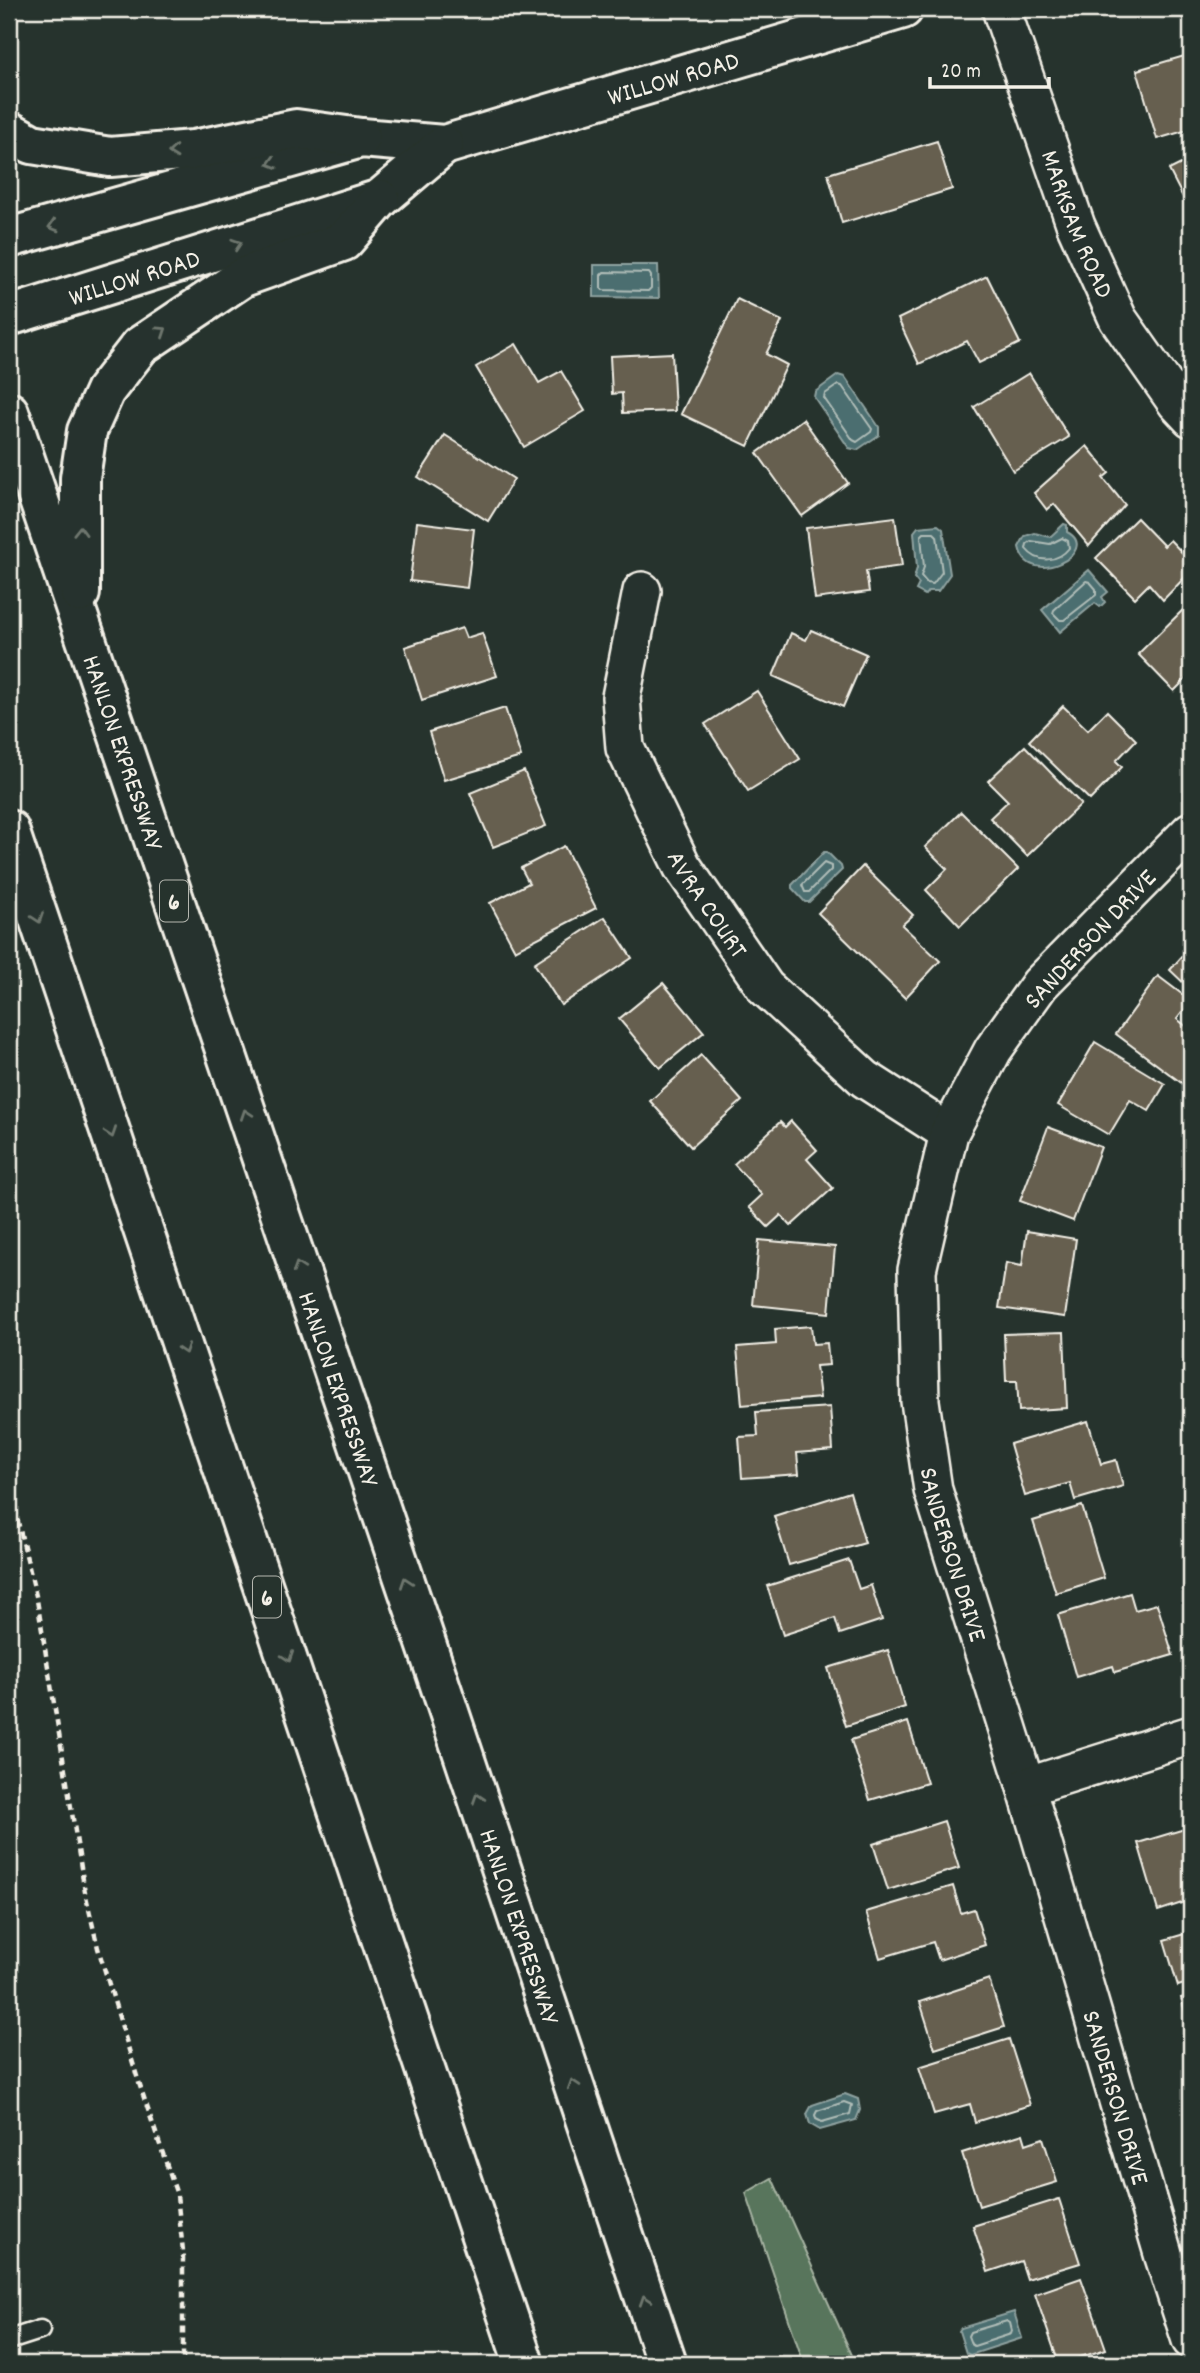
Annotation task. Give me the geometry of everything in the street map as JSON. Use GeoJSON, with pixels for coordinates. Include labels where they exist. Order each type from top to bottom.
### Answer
{"type":"FeatureCollection","features":[{"type":"Feature","properties":{"kind":"main road","name":"WILLOW ROAD"},"geometry":{"type":"LineString","coordinates":[[9,238],[361,138],[444,145],[903,9]]}},
{"type":"Feature","properties":{"kind":"main road"},"geometry":{"type":"LineString","coordinates":[[9,131],[32,144],[110,157],[193,150],[296,129],[361,138]]}},
{"type":"Feature","properties":{"kind":"main road","name":"WILLOW ROAD"},"geometry":{"type":"LineString","coordinates":[[9,316],[380,199],[444,145]]}},
{"type":"Feature","properties":{"kind":"main road"},"geometry":{"type":"LineString","coordinates":[[79,624],[80,478],[87,431],[105,391],[140,346],[243,277],[344,241],[380,199]]}},
{"type":"Feature","properties":{"kind":"main road","name":"HANLON EXPRESSWAY"},"geometry":{"type":"LineString","coordinates":[[9,412],[427,1645],[667,2364]]}},
{"type":"Feature","properties":{"kind":"main road","name":"6"},"geometry":{"type":"LineString","coordinates":[[9,830],[524,2364]]}},
{"type":"Feature","properties":{"kind":"street","name":"MARKSAM ROAD"},"geometry":{"type":"LineString","coordinates":[[1001,9],[1076,226],[1118,319],[1177,403],[1191,418]]}},
{"type":"Feature","properties":{"kind":"street","name":"AVRA COURT"},"geometry":{"type":"LineString","coordinates":[[642,591],[621,697],[625,747],[682,866],[765,987],[865,1079],[949,1133]]}},
{"type":"Feature","properties":{"kind":"street","name":"SANDERSON DRIVE"},"geometry":{"type":"LineString","coordinates":[[1191,831],[1040,984],[993,1050],[949,1133],[916,1270],[920,1401],[933,1490],[1026,1787],[1178,2254],[1191,2340]]}},
{"type":"Feature","properties":{"kind":"street"},"geometry":{"type":"LineString","coordinates":[[1026,1787],[1191,1735]]}},
{"type":"Feature","properties":{"kind":"lane"},"geometry":{"type":"LineString","coordinates":[[9,2340],[40,2330]]}},
{"type":"Feature","properties":{"kind":"path"},"geometry":{"type":"LineString","coordinates":[[9,1485],[37,1600],[85,1892],[98,1948],[177,2195],[183,2251],[183,2364]]}},
{"type":"Feature","properties":{"kind":"green space"},"geometry":{"type":"Polygon","coordinates":[[[772,2178],[856,2364],[804,2364],[746,2193],[772,2178]]]}},
{"type":"Feature","properties":{"kind":"water"},"geometry":{"type":"Polygon","coordinates":[[[594,265],[658,265],[659,298],[594,297],[594,265]]]}},
{"type":"Feature","properties":{"kind":"water"},"geometry":{"type":"Polygon","coordinates":[[[838,375],[845,377],[879,427],[879,435],[857,450],[849,448],[814,397],[815,392],[838,375]]]}},
{"type":"Feature","properties":{"kind":"water"},"geometry":{"type":"Polygon","coordinates":[[[1064,524],[1067,525],[1067,532],[1076,540],[1076,549],[1070,557],[1048,567],[1035,566],[1025,560],[1019,547],[1025,536],[1035,533],[1050,537],[1064,524]]]}},
{"type":"Feature","properties":{"kind":"water"},"geometry":{"type":"Polygon","coordinates":[[[938,525],[943,529],[950,574],[938,591],[928,591],[925,595],[916,590],[919,584],[914,578],[917,568],[914,532],[918,527],[938,525]]]}},
{"type":"Feature","properties":{"kind":"water"},"geometry":{"type":"Polygon","coordinates":[[[1089,570],[1108,592],[1102,597],[1105,602],[1100,607],[1095,603],[1060,632],[1042,610],[1089,570]]]}},
{"type":"Feature","properties":{"kind":"water"},"geometry":{"type":"Polygon","coordinates":[[[824,852],[841,866],[842,870],[809,902],[805,902],[792,885],[824,852]]]}},
{"type":"Feature","properties":{"kind":"water"},"geometry":{"type":"Polygon","coordinates":[[[845,2094],[858,2099],[860,2110],[856,2120],[820,2130],[810,2124],[807,2114],[812,2105],[845,2094]]]}},
{"type":"Feature","properties":{"kind":"water"},"geometry":{"type":"Polygon","coordinates":[[[1014,2312],[1022,2338],[970,2355],[966,2353],[959,2331],[961,2328],[1014,2312]]]}},
{"type":"Feature","properties":{"kind":"building"},"geometry":{"type":"Polygon","coordinates":[[[1191,54],[1191,129],[1157,139],[1137,70],[1191,54]]]}},
{"type":"Feature","properties":{"kind":"building"},"geometry":{"type":"Polygon","coordinates":[[[937,141],[952,189],[842,223],[828,174],[937,141]]]}},
{"type":"Feature","properties":{"kind":"building"},"geometry":{"type":"Polygon","coordinates":[[[1191,159],[1191,213],[1169,170],[1191,159]]]}},
{"type":"Feature","properties":{"kind":"building"},"geometry":{"type":"Polygon","coordinates":[[[987,276],[1020,343],[979,363],[967,341],[919,364],[898,319],[987,276]]]}},
{"type":"Feature","properties":{"kind":"building"},"geometry":{"type":"Polygon","coordinates":[[[737,299],[782,321],[766,354],[787,365],[748,446],[681,414],[737,299]]]}},
{"type":"Feature","properties":{"kind":"building"},"geometry":{"type":"Polygon","coordinates":[[[516,344],[539,383],[561,371],[585,411],[524,447],[476,367],[516,344]]]}},
{"type":"Feature","properties":{"kind":"building"},"geometry":{"type":"Polygon","coordinates":[[[672,353],[675,411],[623,413],[622,393],[612,394],[610,356],[672,353]]]}},
{"type":"Feature","properties":{"kind":"building"},"geometry":{"type":"Polygon","coordinates":[[[1029,373],[1069,437],[1013,471],[974,407],[1029,373]]]}},
{"type":"Feature","properties":{"kind":"building"},"geometry":{"type":"Polygon","coordinates":[[[803,419],[848,483],[802,516],[757,453],[803,419]]]}},
{"type":"Feature","properties":{"kind":"building"},"geometry":{"type":"Polygon","coordinates":[[[445,435],[514,479],[488,521],[418,477],[445,435]]]}},
{"type":"Feature","properties":{"kind":"building"},"geometry":{"type":"Polygon","coordinates":[[[1087,446],[1109,473],[1103,478],[1125,505],[1089,546],[1054,504],[1047,510],[1034,493],[1087,446]]]}},
{"type":"Feature","properties":{"kind":"building"},"geometry":{"type":"Polygon","coordinates":[[[895,517],[902,566],[866,571],[869,592],[815,599],[806,528],[895,517]]]}},
{"type":"Feature","properties":{"kind":"building"},"geometry":{"type":"Polygon","coordinates":[[[1137,518],[1164,546],[1170,540],[1191,562],[1191,571],[1163,600],[1149,584],[1135,598],[1096,558],[1137,518]]]}},
{"type":"Feature","properties":{"kind":"building"},"geometry":{"type":"Polygon","coordinates":[[[417,522],[474,529],[467,588],[410,581],[417,522]]]}},
{"type":"Feature","properties":{"kind":"building"},"geometry":{"type":"Polygon","coordinates":[[[1191,602],[1191,674],[1174,691],[1138,654],[1191,602]]]}},
{"type":"Feature","properties":{"kind":"building"},"geometry":{"type":"Polygon","coordinates":[[[462,628],[466,638],[482,633],[497,676],[422,700],[405,647],[462,628]]]}},
{"type":"Feature","properties":{"kind":"building"},"geometry":{"type":"Polygon","coordinates":[[[811,630],[866,654],[843,707],[773,676],[791,633],[806,640],[811,630]]]}},
{"type":"Feature","properties":{"kind":"building"},"geometry":{"type":"Polygon","coordinates":[[[757,691],[800,759],[748,791],[705,724],[757,691]]]}},
{"type":"Feature","properties":{"kind":"building"},"geometry":{"type":"Polygon","coordinates":[[[1063,706],[1088,730],[1107,711],[1136,740],[1116,761],[1122,767],[1090,800],[1029,741],[1063,706]]]}},
{"type":"Feature","properties":{"kind":"building"},"geometry":{"type":"Polygon","coordinates":[[[505,708],[521,757],[444,780],[429,732],[505,708]]]}},
{"type":"Feature","properties":{"kind":"building"},"geometry":{"type":"Polygon","coordinates":[[[1025,746],[1081,804],[1027,856],[990,818],[1008,801],[988,781],[1025,746]]]}},
{"type":"Feature","properties":{"kind":"building"},"geometry":{"type":"Polygon","coordinates":[[[524,771],[546,826],[493,847],[470,793],[524,771]]]}},
{"type":"Feature","properties":{"kind":"building"},"geometry":{"type":"Polygon","coordinates":[[[961,812],[1018,869],[960,926],[926,890],[947,869],[925,847],[961,812]]]}},
{"type":"Feature","properties":{"kind":"building"},"geometry":{"type":"Polygon","coordinates":[[[564,846],[596,908],[515,950],[490,903],[529,883],[521,868],[564,846]]]}},
{"type":"Feature","properties":{"kind":"building"},"geometry":{"type":"Polygon","coordinates":[[[863,866],[913,915],[902,925],[940,961],[905,998],[818,913],[863,866]]]}},
{"type":"Feature","properties":{"kind":"building"},"geometry":{"type":"Polygon","coordinates":[[[605,917],[632,958],[561,1005],[534,963],[605,917]]]}},
{"type":"Feature","properties":{"kind":"building"},"geometry":{"type":"Polygon","coordinates":[[[1191,946],[1191,990],[1170,970],[1191,946]]]}},
{"type":"Feature","properties":{"kind":"building"},"geometry":{"type":"Polygon","coordinates":[[[1158,976],[1191,1001],[1177,1019],[1191,1030],[1191,1081],[1187,1087],[1116,1034],[1158,976]]]}},
{"type":"Feature","properties":{"kind":"building"},"geometry":{"type":"Polygon","coordinates":[[[663,983],[704,1032],[660,1068],[619,1019],[663,983]]]}},
{"type":"Feature","properties":{"kind":"building"},"geometry":{"type":"Polygon","coordinates":[[[1095,1042],[1165,1084],[1149,1111],[1130,1100],[1109,1135],[1058,1105],[1095,1042]]]}},
{"type":"Feature","properties":{"kind":"building"},"geometry":{"type":"Polygon","coordinates":[[[701,1055],[742,1101],[691,1147],[650,1101],[701,1055]]]}},
{"type":"Feature","properties":{"kind":"building"},"geometry":{"type":"Polygon","coordinates":[[[791,1121],[817,1150],[807,1159],[833,1188],[791,1226],[781,1215],[768,1227],[749,1207],[762,1195],[734,1164],[780,1122],[785,1127],[791,1121]]]}},
{"type":"Feature","properties":{"kind":"building"},"geometry":{"type":"Polygon","coordinates":[[[1048,1127],[1101,1147],[1073,1221],[1020,1201],[1048,1127]]]}},
{"type":"Feature","properties":{"kind":"building"},"geometry":{"type":"Polygon","coordinates":[[[1027,1231],[1076,1239],[1065,1317],[999,1308],[1006,1263],[1022,1266],[1027,1231]]]}},
{"type":"Feature","properties":{"kind":"building"},"geometry":{"type":"Polygon","coordinates":[[[759,1240],[835,1247],[829,1313],[753,1305],[759,1240]]]}},
{"type":"Feature","properties":{"kind":"building"},"geometry":{"type":"Polygon","coordinates":[[[811,1326],[813,1344],[827,1343],[829,1365],[816,1366],[820,1398],[742,1405],[737,1347],[776,1344],[775,1329],[811,1326]]]}},
{"type":"Feature","properties":{"kind":"building"},"geometry":{"type":"Polygon","coordinates":[[[1064,1332],[1067,1408],[1019,1411],[1017,1381],[1006,1381],[1004,1334],[1064,1332]]]}},
{"type":"Feature","properties":{"kind":"building"},"geometry":{"type":"Polygon","coordinates":[[[830,1407],[833,1450],[797,1453],[799,1474],[742,1478],[739,1437],[758,1436],[756,1412],[830,1407]]]}},
{"type":"Feature","properties":{"kind":"building"},"geometry":{"type":"Polygon","coordinates":[[[1088,1421],[1101,1464],[1116,1460],[1123,1486],[1075,1500],[1070,1483],[1025,1496],[1010,1444],[1088,1421]]]}},
{"type":"Feature","properties":{"kind":"building"},"geometry":{"type":"Polygon","coordinates":[[[850,1492],[865,1543],[789,1565],[774,1516],[850,1492]]]}},
{"type":"Feature","properties":{"kind":"building"},"geometry":{"type":"Polygon","coordinates":[[[1082,1506],[1104,1578],[1056,1593],[1033,1521],[1082,1506]]]}},
{"type":"Feature","properties":{"kind":"building"},"geometry":{"type":"Polygon","coordinates":[[[849,1560],[859,1589],[871,1585],[882,1620],[840,1634],[835,1618],[783,1635],[767,1586],[849,1560]]]}},
{"type":"Feature","properties":{"kind":"building"},"geometry":{"type":"Polygon","coordinates":[[[1130,1593],[1135,1610],[1157,1604],[1173,1655],[1115,1672],[1113,1666],[1076,1677],[1058,1615],[1130,1593]]]}},
{"type":"Feature","properties":{"kind":"building"},"geometry":{"type":"Polygon","coordinates":[[[888,1650],[905,1707],[846,1726],[828,1668],[888,1650]]]}},
{"type":"Feature","properties":{"kind":"building"},"geometry":{"type":"Polygon","coordinates":[[[908,1722],[927,1783],[870,1800],[851,1740],[908,1722]]]}},
{"type":"Feature","properties":{"kind":"building"},"geometry":{"type":"Polygon","coordinates":[[[944,1821],[959,1868],[888,1890],[873,1844],[944,1821]]]}},
{"type":"Feature","properties":{"kind":"building"},"geometry":{"type":"Polygon","coordinates":[[[1191,1827],[1191,1900],[1158,1911],[1138,1843],[1191,1827]]]}},
{"type":"Feature","properties":{"kind":"building"},"geometry":{"type":"Polygon","coordinates":[[[953,1886],[961,1913],[974,1909],[985,1945],[939,1960],[933,1942],[880,1958],[866,1912],[953,1886]]]}},
{"type":"Feature","properties":{"kind":"building"},"geometry":{"type":"Polygon","coordinates":[[[1191,1932],[1191,1982],[1178,1986],[1164,1940],[1191,1932]]]}},
{"type":"Feature","properties":{"kind":"building"},"geometry":{"type":"Polygon","coordinates":[[[989,1979],[1004,2027],[935,2049],[920,2002],[989,1979]]]}},
{"type":"Feature","properties":{"kind":"building"},"geometry":{"type":"Polygon","coordinates":[[[1191,1995],[1191,2031],[1181,1998],[1191,1995]]]}},
{"type":"Feature","properties":{"kind":"building"},"geometry":{"type":"Polygon","coordinates":[[[1009,2039],[1030,2105],[975,2122],[970,2104],[934,2114],[919,2067],[1009,2039]]]}},
{"type":"Feature","properties":{"kind":"building"},"geometry":{"type":"Polygon","coordinates":[[[1023,2134],[1026,2144],[1043,2138],[1057,2182],[979,2206],[962,2153],[1023,2134]]]}},
{"type":"Feature","properties":{"kind":"building"},"geometry":{"type":"Polygon","coordinates":[[[1059,2199],[1080,2263],[1027,2279],[1021,2261],[988,2272],[973,2226],[1059,2199]]]}},
{"type":"Feature","properties":{"kind":"building"},"geometry":{"type":"Polygon","coordinates":[[[1081,2278],[1106,2349],[1059,2364],[1035,2294],[1081,2278]]]}}]}
